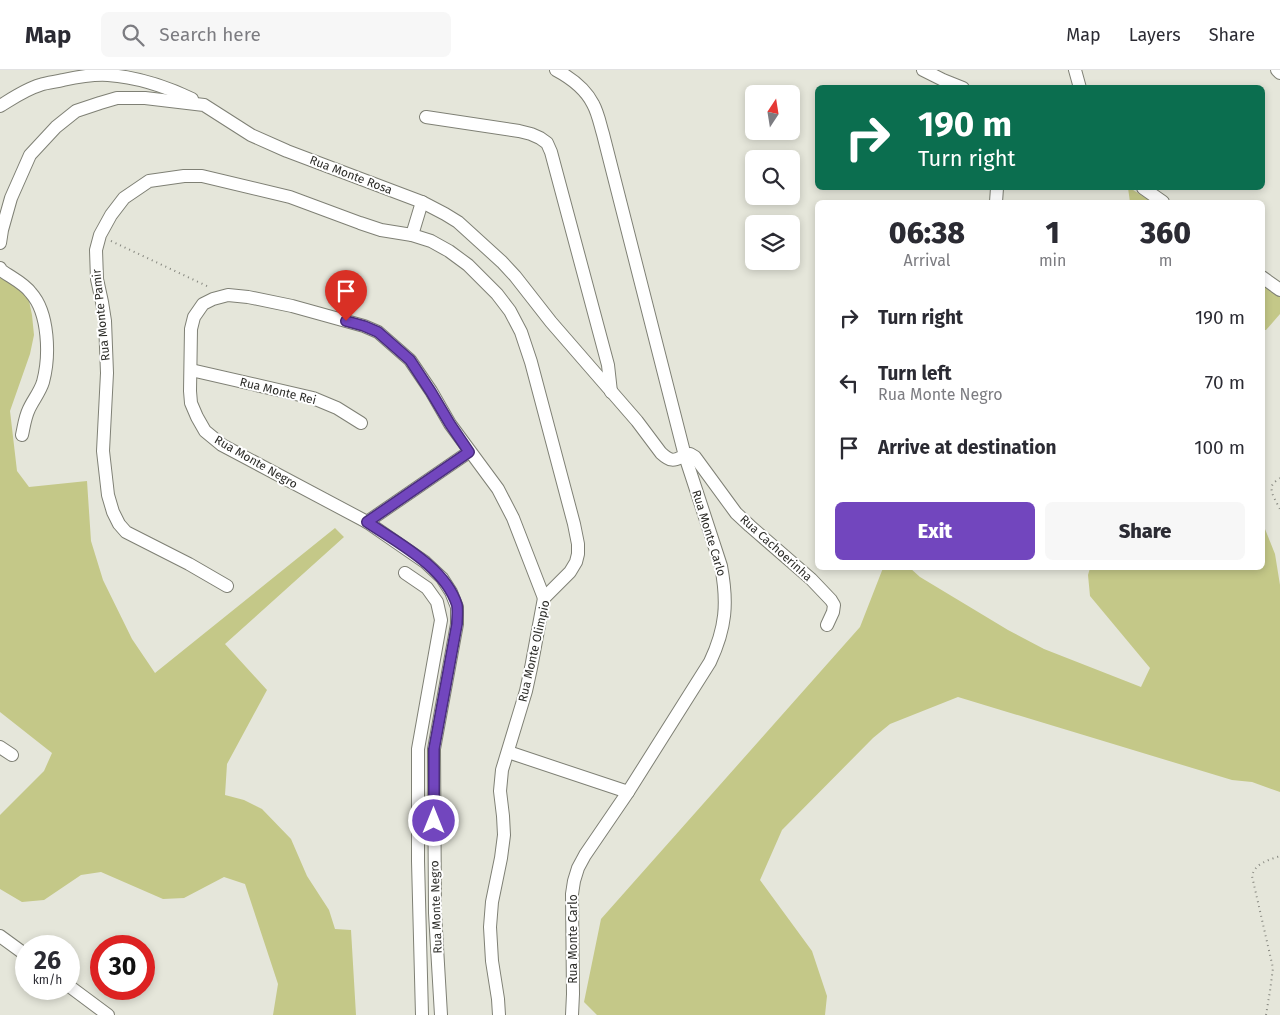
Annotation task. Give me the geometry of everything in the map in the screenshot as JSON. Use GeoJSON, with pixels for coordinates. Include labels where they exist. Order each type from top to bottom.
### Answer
{"type":"FeatureCollection","features":[{"type":"Feature","properties":{"kind":"street","name":"Rua Monte Carlo"},"geometry":{"type":"LineString","coordinates":[[556,70],[568,76],[582,88],[593,104],[610,162],[685,456],[721,566],[726,608],[724,625],[710,662],[578,868],[572,894],[572,1015]]}},
{"type":"Feature","properties":{"kind":"street"},"geometry":{"type":"LineString","coordinates":[[923,70],[956,85]]}},
{"type":"Feature","properties":{"kind":"street"},"geometry":{"type":"LineString","coordinates":[[1075,70],[1079,85]]}},
{"type":"Feature","properties":{"kind":"street"},"geometry":{"type":"LineString","coordinates":[[0,106],[22,92],[41,84],[106,75],[125,77],[165,88],[204,104]]}},
{"type":"Feature","properties":{"kind":"street","name":"Rua Monte Rosa"},"geometry":{"type":"LineString","coordinates":[[0,243],[11,198],[30,155],[56,127],[76,111],[117,98],[145,98],[204,104],[251,135],[287,151],[422,202],[458,222],[502,262],[550,322],[665,457],[679,460],[685,456]]}},
{"type":"Feature","properties":{"kind":"street"},"geometry":{"type":"LineString","coordinates":[[426,117],[519,131],[540,138],[547,143],[608,365],[611,392]]}},
{"type":"Feature","properties":{"kind":"street","name":"Rua Monte Pamir"},"geometry":{"type":"LineString","coordinates":[[227,586],[126,532],[119,524],[113,512],[108,495],[103,451],[107,373],[105,321],[97,279],[96,250],[100,235],[124,198],[149,181],[184,176],[202,176],[290,197],[381,230],[412,235]]}},
{"type":"Feature","properties":{"kind":"street"},"geometry":{"type":"LineString","coordinates":[[1146,190],[1159,200]]}},
{"type":"Feature","properties":{"kind":"street"},"geometry":{"type":"LineString","coordinates":[[412,235],[422,202]]}},
{"type":"Feature","properties":{"kind":"street","name":"Rua Monte Olimpio"},"geometry":{"type":"LineString","coordinates":[[412,235],[431,241],[468,265],[510,310],[521,332],[531,362],[578,544],[576,562],[570,572],[544,598],[528,683],[500,781],[504,835],[492,902],[490,927],[492,962],[499,1015]]}},
{"type":"Feature","properties":{"kind":"street"},"geometry":{"type":"LineString","coordinates":[[0,268],[30,291],[36,299],[42,312],[47,342],[43,381],[29,409],[22,435]]}},
{"type":"Feature","properties":{"kind":"street"},"geometry":{"type":"LineString","coordinates":[[1265,279],[1280,290]]}},
{"type":"Feature","properties":{"kind":"street","name":"Rua Monte Negro"},"geometry":{"type":"LineString","coordinates":[[441,1015],[434,913],[434,749],[457,624],[457,607],[451,592],[442,578],[425,562],[367,522],[222,445],[205,431],[191,404],[190,391],[191,329],[197,311],[203,304],[213,299],[228,295],[248,297],[292,306],[364,326],[378,332],[410,360],[469,452],[490,477],[514,518],[544,598]]}},
{"type":"Feature","properties":{"kind":"street","name":"Rua Monte Rei"},"geometry":{"type":"LineString","coordinates":[[191,370],[313,398],[337,408],[361,423]]}},
{"type":"Feature","properties":{"kind":"street"},"geometry":{"type":"LineString","coordinates":[[367,522],[469,452]]}},
{"type":"Feature","properties":{"kind":"street","name":"Rua Cachoerinha"},"geometry":{"type":"LineString","coordinates":[[685,456],[690,454],[695,457],[736,513],[810,578],[831,600],[834,606],[827,625]]}},
{"type":"Feature","properties":{"kind":"street"},"geometry":{"type":"LineString","coordinates":[[405,573],[427,588],[437,602],[441,620],[418,749],[418,861],[422,1015]]}},
{"type":"Feature","properties":{"kind":"street"},"geometry":{"type":"LineString","coordinates":[[0,747],[12,754]]}},
{"type":"Feature","properties":{"kind":"street"},"geometry":{"type":"LineString","coordinates":[[508,752],[628,792]]}},
{"type":"Feature","properties":{"kind":"street"},"geometry":{"type":"LineString","coordinates":[[0,936],[15,947]]}},
{"type":"Feature","properties":{"kind":"street"},"geometry":{"type":"LineString","coordinates":[[80,994],[108,1015]]}},
{"type":"Feature","properties":{"kind":"path"},"geometry":{"type":"LineString","coordinates":[[100,235],[228,295]]}},
{"type":"Feature","properties":{"kind":"path"},"geometry":{"type":"LineString","coordinates":[[1280,478],[1272,484],[1273,495],[1280,508]]}},
{"type":"Feature","properties":{"kind":"path"},"geometry":{"type":"LineString","coordinates":[[1266,1015],[1273,968],[1252,876],[1253,871],[1259,864],[1280,856]]}},
{"type":"Feature","properties":{"kind":"green space"},"geometry":{"type":"Polygon","coordinates":[[[1128,190],[1133,190],[1149,200],[1130,200],[1128,190]]]}},
{"type":"Feature","properties":{"kind":"green space"},"geometry":{"type":"Polygon","coordinates":[[[0,278],[13,283],[28,296],[34,335],[30,354],[10,411],[17,471],[29,487],[87,481],[91,541],[103,580],[132,639],[155,673],[335,528],[344,537],[225,644],[267,690],[227,764],[225,795],[244,800],[262,809],[291,839],[307,876],[329,910],[335,929],[351,930],[356,1015],[273,1015],[278,984],[245,884],[224,877],[184,898],[163,899],[101,872],[81,875],[44,900],[22,902],[0,889],[0,815],[44,771],[52,753],[0,712],[0,278]]]}},
{"type":"Feature","properties":{"kind":"green space"},"geometry":{"type":"Polygon","coordinates":[[[1265,281],[1280,291],[1280,314],[1266,330],[1265,281]]]}},
{"type":"Feature","properties":{"kind":"green space"},"geometry":{"type":"Polygon","coordinates":[[[1265,529],[1275,554],[1280,585],[1280,792],[1252,782],[1232,780],[958,697],[890,724],[873,738],[782,830],[760,880],[812,951],[827,996],[825,1015],[597,1015],[584,1002],[601,919],[860,627],[882,570],[912,570],[920,577],[1008,630],[1044,649],[1141,687],[1150,668],[1090,596],[1088,575],[1089,570],[1265,570],[1265,529]]]}},
{"type":"Feature","properties":{"kind":"route"},"geometry":{"type":"LineString","coordinates":[[346,321],[378,332],[410,360],[469,452],[367,522],[425,562],[442,578],[451,592],[457,607],[457,624],[434,749],[434,821]]}}]}
